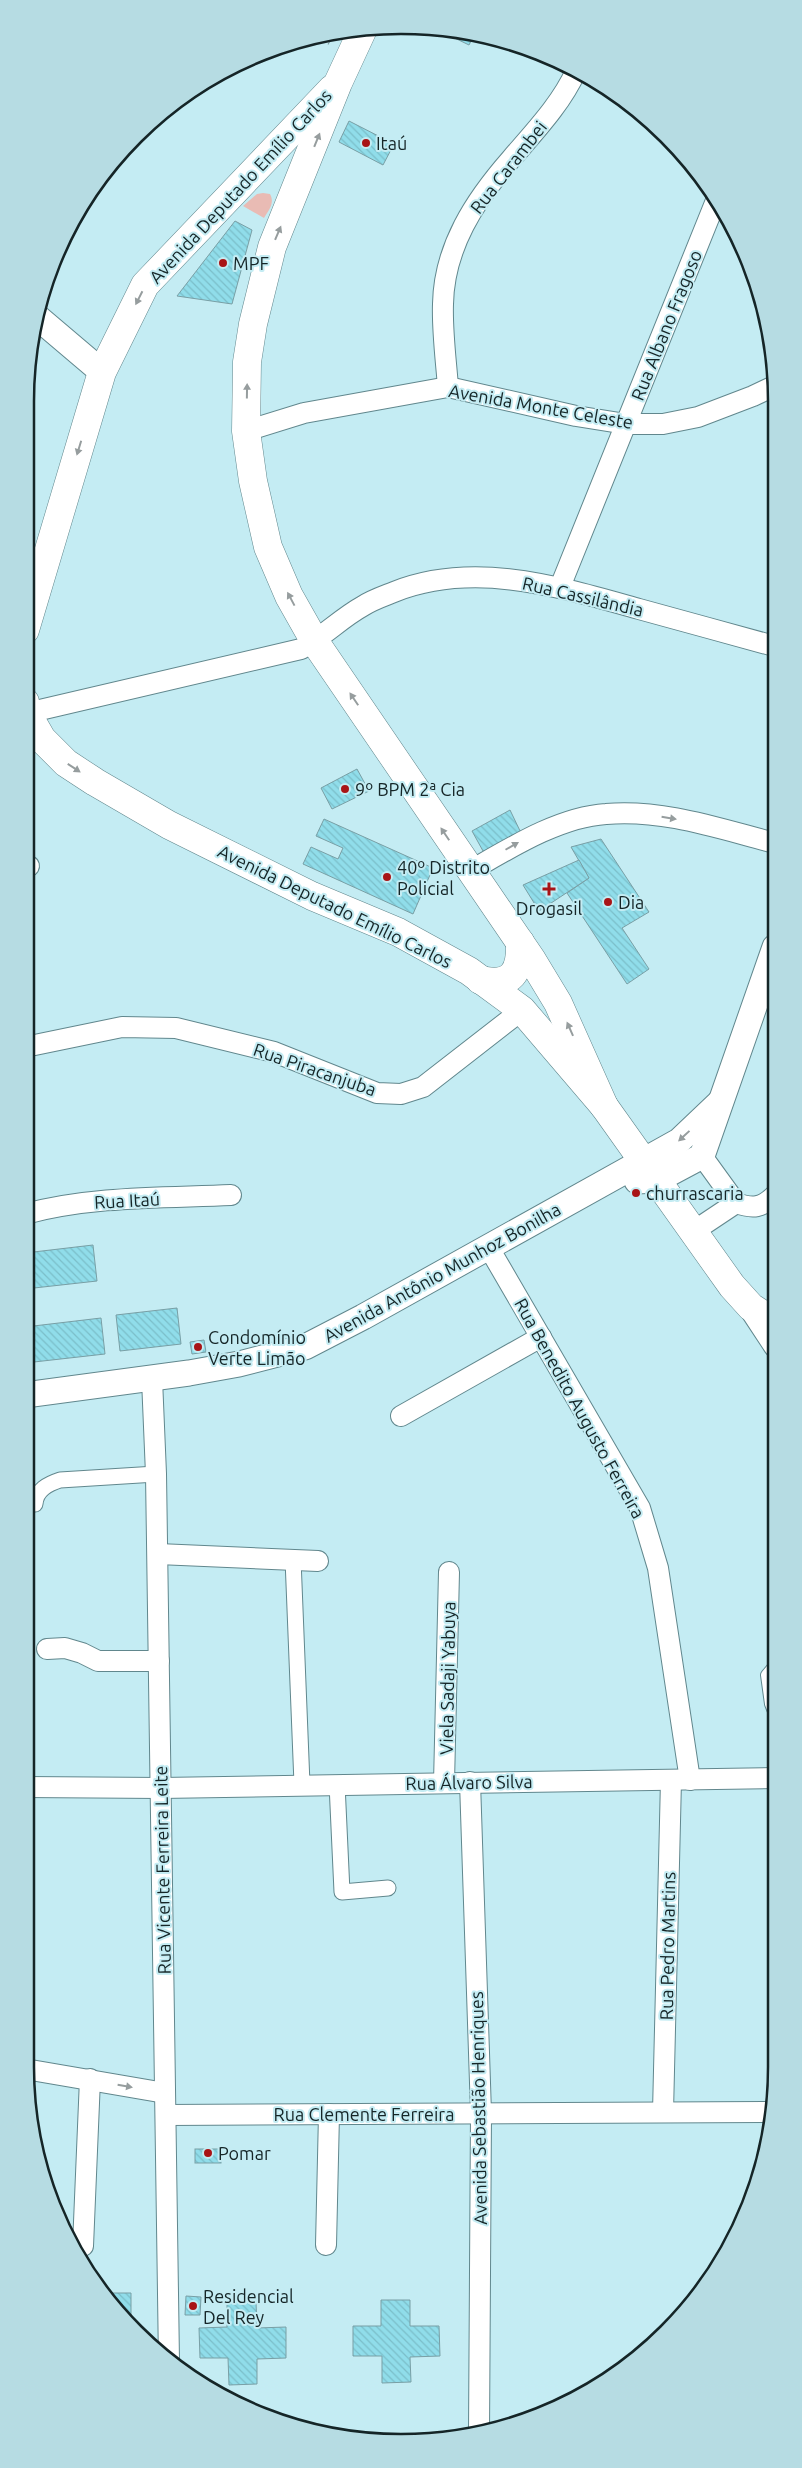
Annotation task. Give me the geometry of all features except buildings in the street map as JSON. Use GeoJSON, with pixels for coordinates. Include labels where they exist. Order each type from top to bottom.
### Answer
{"type":"FeatureCollection","features":[{"type":"Feature","properties":{"kind":"main road","name":"Avenida Deputado Emílio Carlos"},"geometry":{"type":"LineString","coordinates":[[360,36],[338,83],[272,247],[253,324],[247,362],[246,431],[253,481],[268,547],[289,596],[315,642],[520,942],[558,1003],[604,1106]]}},
{"type":"Feature","properties":{"kind":"main road","name":"Avenida Deputado Emílio Carlos"},"geometry":{"type":"LineString","coordinates":[[34,600],[102,372],[145,285],[338,83]]}},
{"type":"Feature","properties":{"kind":"main road"},"geometry":{"type":"LineString","coordinates":[[260,165],[275,163],[284,167],[292,174],[298,185]]}},
{"type":"Feature","properties":{"kind":"main road","name":"Avenida Deputado Emílio Carlos"},"geometry":{"type":"LineString","coordinates":[[34,727],[66,763],[169,825],[312,896],[398,932],[480,980],[522,1010],[604,1106],[694,1231],[716,1266],[751,1307],[768,1318]]}},
{"type":"Feature","properties":{"kind":"main road"},"geometry":{"type":"LineString","coordinates":[[480,980],[501,982],[515,972],[520,957],[520,942]]}},
{"type":"Feature","properties":{"kind":"street","name":"Rua Carambei"},"geometry":{"type":"LineString","coordinates":[[448,387],[442,304],[452,248],[471,211],[499,173],[556,106],[573,77]]}},
{"type":"Feature","properties":{"kind":"street","name":"Rua Albano Fragoso"},"geometry":{"type":"LineString","coordinates":[[560,587],[713,208]]}},
{"type":"Feature","properties":{"kind":"street"},"geometry":{"type":"LineString","coordinates":[[43,322],[102,372]]}},
{"type":"Feature","properties":{"kind":"street","name":"Avenida Monte Celeste"},"geometry":{"type":"LineString","coordinates":[[246,431],[304,413],[448,387],[576,416],[626,424],[663,424],[698,416],[768,389]]}},
{"type":"Feature","properties":{"kind":"street","name":"Rua Cassilândia"},"geometry":{"type":"LineString","coordinates":[[34,722],[285,654],[315,642],[362,606],[433,579],[468,577],[511,580],[560,587],[768,644]]}},
{"type":"Feature","properties":{"kind":"street"},"geometry":{"type":"LineString","coordinates":[[470,871],[523,840],[567,823],[605,814],[648,814],[693,821],[768,841]]}},
{"type":"Feature","properties":{"kind":"street"},"geometry":{"type":"LineString","coordinates":[[702,1156],[718,1103],[768,967]]}},
{"type":"Feature","properties":{"kind":"street","name":"Rua Piracanjuba"},"geometry":{"type":"LineString","coordinates":[[34,1045],[122,1027],[176,1028],[274,1052],[377,1093],[401,1094],[423,1087],[522,1010]]}},
{"type":"Feature","properties":{"kind":"street"},"geometry":{"type":"LineString","coordinates":[[650,1171],[718,1103]]}},
{"type":"Feature","properties":{"kind":"street"},"geometry":{"type":"LineString","coordinates":[[650,1171],[702,1156]]}},
{"type":"Feature","properties":{"kind":"street"},"geometry":{"type":"LineString","coordinates":[[702,1156],[736,1203],[756,1208],[768,1202]]}},
{"type":"Feature","properties":{"kind":"street","name":"Avenida Antônio Munhoz Bonilha"},"geometry":{"type":"LineString","coordinates":[[34,1394],[152,1379],[239,1364],[305,1347],[606,1182],[650,1171]]}},
{"type":"Feature","properties":{"kind":"street","name":"Rua Itaú"},"geometry":{"type":"LineString","coordinates":[[34,1212],[63,1205],[99,1201],[231,1195]]}},
{"type":"Feature","properties":{"kind":"street"},"geometry":{"type":"LineString","coordinates":[[694,1231],[736,1203]]}},
{"type":"Feature","properties":{"kind":"street","name":"Rua Benedito Augusto Ferreira"},"geometry":{"type":"LineString","coordinates":[[488,1248],[640,1508],[658,1568],[680,1780]]}},
{"type":"Feature","properties":{"kind":"street"},"geometry":{"type":"LineString","coordinates":[[751,1307],[768,1333]]}},
{"type":"Feature","properties":{"kind":"street"},"geometry":{"type":"LineString","coordinates":[[401,1416],[541,1337]]}},
{"type":"Feature","properties":{"kind":"street","name":"Rua Vicente Ferreira Leite"},"geometry":{"type":"LineString","coordinates":[[152,1379],[158,1554],[169,2351]]}},
{"type":"Feature","properties":{"kind":"street"},"geometry":{"type":"LineString","coordinates":[[35,1504],[40,1491],[47,1485],[60,1480],[156,1474]]}},
{"type":"Feature","properties":{"kind":"street"},"geometry":{"type":"LineString","coordinates":[[158,1554],[318,1560]]}},
{"type":"Feature","properties":{"kind":"street"},"geometry":{"type":"LineString","coordinates":[[293,1559],[302,1784]]}},
{"type":"Feature","properties":{"kind":"street","name":"Viela Sadaji Yabuya"},"geometry":{"type":"LineString","coordinates":[[444,1783],[449,1572]]}},
{"type":"Feature","properties":{"kind":"street"},"geometry":{"type":"LineString","coordinates":[[47,1649],[65,1648],[82,1652],[98,1661],[159,1661]]}},
{"type":"Feature","properties":{"kind":"street","name":"Rua Álvaro Silva"},"geometry":{"type":"LineString","coordinates":[[34,1787],[161,1788],[302,1784],[768,1778]]}},
{"type":"Feature","properties":{"kind":"street","name":"Rua Pedro Martins"},"geometry":{"type":"LineString","coordinates":[[663,2112],[680,1780]]}},
{"type":"Feature","properties":{"kind":"street","name":"Avenida Sebastião Henriques"},"geometry":{"type":"LineString","coordinates":[[470,1782],[481,2113],[480,2425]]}},
{"type":"Feature","properties":{"kind":"street"},"geometry":{"type":"LineString","coordinates":[[337,1784],[342,1892],[388,1888]]}},
{"type":"Feature","properties":{"kind":"street"},"geometry":{"type":"LineString","coordinates":[[34,2070],[165,2093]]}},
{"type":"Feature","properties":{"kind":"street"},"geometry":{"type":"LineString","coordinates":[[83,2246],[90,2079]]}},
{"type":"Feature","properties":{"kind":"street","name":"Rua Clemente Ferreira"},"geometry":{"type":"LineString","coordinates":[[166,2115],[765,2112]]}},
{"type":"Feature","properties":{"kind":"street"},"geometry":{"type":"LineString","coordinates":[[326,2245],[329,2114]]}},
{"type":"Feature","properties":{"kind":"lane"},"geometry":{"type":"LineString","coordinates":[[768,1673],[766,1675],[768,1690]]}},
{"type":"Feature","properties":{"kind":"shaded area"},"geometry":{"type":"Polygon","coordinates":[[[257,194],[270,194],[272,200],[271,206],[264,218],[243,206],[257,194]]]}},
{"type":"Feature","properties":{"kind":"place","name":"Itaú"},"geometry":{"type":"Point","coordinates":[366,143]}},
{"type":"Feature","properties":{"kind":"place","name":"MPF"},"geometry":{"type":"Point","coordinates":[223,263]}},
{"type":"Feature","properties":{"kind":"place","name":"9º BPM 2ª Cia"},"geometry":{"type":"Point","coordinates":[345,789]}},
{"type":"Feature","properties":{"kind":"place","name":"40º Distrito Policial"},"geometry":{"type":"Point","coordinates":[387,877]}},
{"type":"Feature","properties":{"kind":"place","name":"Drogasil"},"geometry":{"type":"Point","coordinates":[549,889]}},
{"type":"Feature","properties":{"kind":"place","name":"Dia"},"geometry":{"type":"Point","coordinates":[608,902]}},
{"type":"Feature","properties":{"kind":"place","name":"churrascaria"},"geometry":{"type":"Point","coordinates":[636,1193]}},
{"type":"Feature","properties":{"kind":"place","name":"Condomínio Verte Limão"},"geometry":{"type":"Point","coordinates":[198,1347]}},
{"type":"Feature","properties":{"kind":"place","name":"Pomar"},"geometry":{"type":"Point","coordinates":[208,2153]}},
{"type":"Feature","properties":{"kind":"place","name":"Residencial Del Rey"},"geometry":{"type":"Point","coordinates":[193,2306]}}]}
